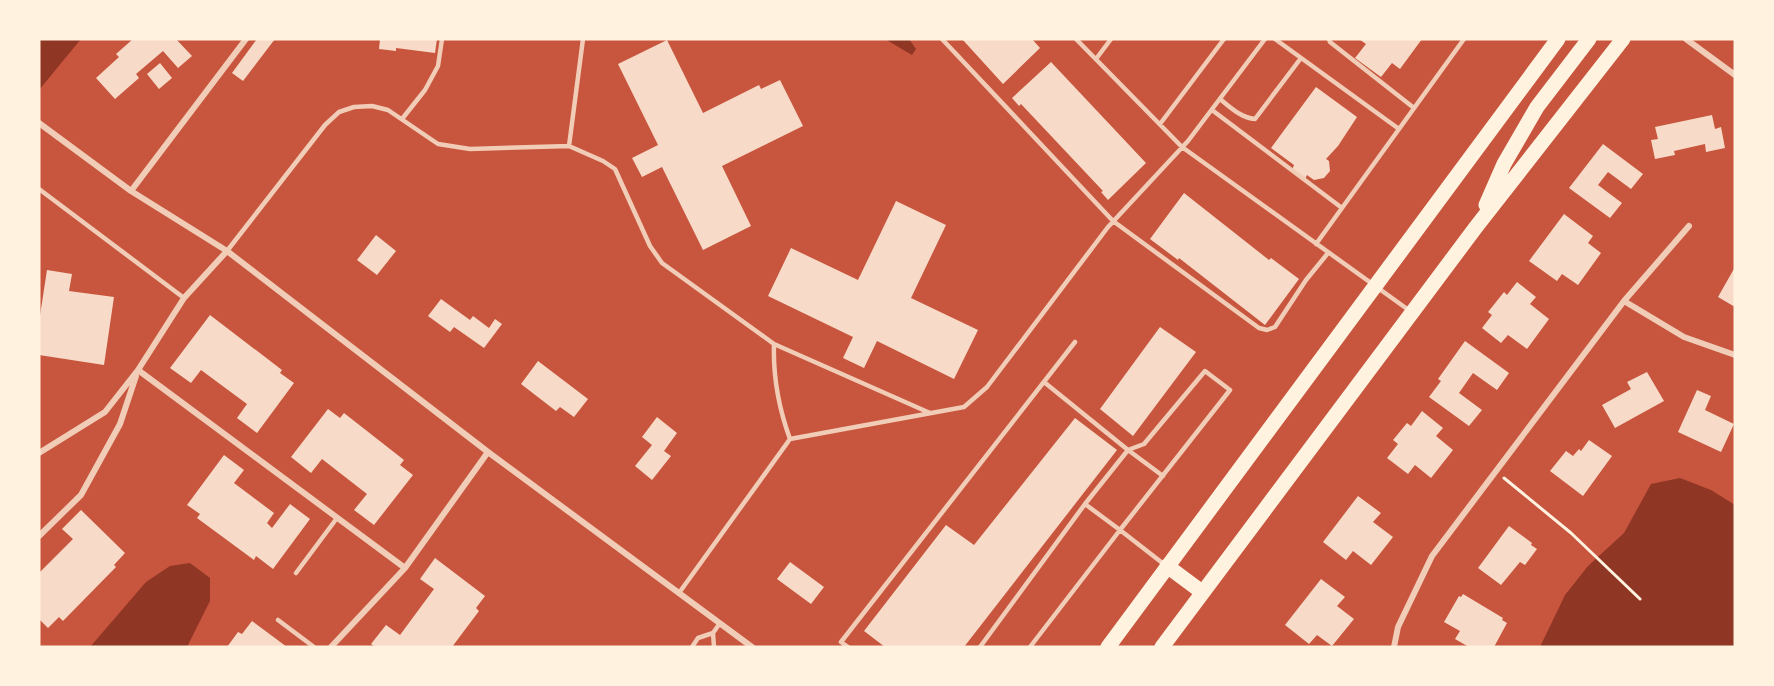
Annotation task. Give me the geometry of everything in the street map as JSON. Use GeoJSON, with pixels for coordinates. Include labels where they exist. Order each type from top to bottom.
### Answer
{"type":"FeatureCollection","features":[{"type":"Feature","properties":{"kind":"main road"},"geometry":{"type":"LineString","coordinates":[[1108,647],[1557,39]]}},
{"type":"Feature","properties":{"kind":"main road"},"geometry":{"type":"LineString","coordinates":[[1476,227],[1504,165],[1537,107],[1588,39]]}},
{"type":"Feature","properties":{"kind":"main road"},"geometry":{"type":"LineString","coordinates":[[1162,647],[1476,227],[1623,39]]}},
{"type":"Feature","properties":{"kind":"main road"},"geometry":{"type":"LineString","coordinates":[[1167,566],[1202,592]]}},
{"type":"Feature","properties":{"kind":"main road"},"geometry":{"type":"LineString","coordinates":[[1115,647],[1124,627]]}},
{"type":"Feature","properties":{"kind":"street"},"geometry":{"type":"LineString","coordinates":[[131,191],[246,39]]}},
{"type":"Feature","properties":{"kind":"street"},"geometry":{"type":"LineString","coordinates":[[1686,39],[1735,75]]}},
{"type":"Feature","properties":{"kind":"street"},"geometry":{"type":"LineString","coordinates":[[39,123],[131,191],[227,251],[488,452],[752,647]]}},
{"type":"Feature","properties":{"kind":"street"},"geometry":{"type":"LineString","coordinates":[[1394,647],[1398,627],[1432,556],[1624,301],[1689,226]]}},
{"type":"Feature","properties":{"kind":"street"},"geometry":{"type":"LineString","coordinates":[[39,453],[105,412],[138,370],[184,298],[227,251]]}},
{"type":"Feature","properties":{"kind":"street"},"geometry":{"type":"LineString","coordinates":[[1624,301],[1684,337],[1735,355]]}},
{"type":"Feature","properties":{"kind":"street"},"geometry":{"type":"LineString","coordinates":[[138,370],[405,568]]}},
{"type":"Feature","properties":{"kind":"street"},"geometry":{"type":"LineString","coordinates":[[39,536],[81,495],[120,423],[138,370]]}},
{"type":"Feature","properties":{"kind":"street"},"geometry":{"type":"LineString","coordinates":[[332,647],[405,568],[488,452]]}},
{"type":"Feature","properties":{"kind":"lane"},"geometry":{"type":"LineString","coordinates":[[402,119],[425,90],[438,66],[442,39]]}},
{"type":"Feature","properties":{"kind":"lane"},"geometry":{"type":"LineString","coordinates":[[569,146],[583,39]]}},
{"type":"Feature","properties":{"kind":"lane"},"geometry":{"type":"LineString","coordinates":[[942,39],[1113,221],[1259,328],[1267,330],[1275,327],[1306,280],[1328,253]]}},
{"type":"Feature","properties":{"kind":"lane"},"geometry":{"type":"LineString","coordinates":[[1076,39],[1182,147],[1412,313]]}},
{"type":"Feature","properties":{"kind":"lane"},"geometry":{"type":"LineString","coordinates":[[1096,59],[1111,39]]}},
{"type":"Feature","properties":{"kind":"lane"},"geometry":{"type":"LineString","coordinates":[[1160,124],[1224,39]]}},
{"type":"Feature","properties":{"kind":"lane"},"geometry":{"type":"LineString","coordinates":[[679,592],[790,439],[964,407],[987,387],[1113,221],[1182,147],[1265,39]]}},
{"type":"Feature","properties":{"kind":"lane"},"geometry":{"type":"LineString","coordinates":[[1275,39],[1399,129]]}},
{"type":"Feature","properties":{"kind":"lane"},"geometry":{"type":"LineString","coordinates":[[1329,39],[1414,108]]}},
{"type":"Feature","properties":{"kind":"lane"},"geometry":{"type":"LineString","coordinates":[[1316,244],[1464,39]]}},
{"type":"Feature","properties":{"kind":"lane"},"geometry":{"type":"LineString","coordinates":[[1220,99],[1241,115],[1255,119],[1301,58]]}},
{"type":"Feature","properties":{"kind":"lane"},"geometry":{"type":"LineString","coordinates":[[227,251],[325,125],[339,112],[354,106],[372,106],[388,110],[438,144],[470,149],[569,146],[615,169],[650,246],[662,263],[774,344],[932,414]]}},
{"type":"Feature","properties":{"kind":"lane"},"geometry":{"type":"LineString","coordinates":[[1212,110],[1342,208]]}},
{"type":"Feature","properties":{"kind":"lane"},"geometry":{"type":"LineString","coordinates":[[39,189],[184,298]]}},
{"type":"Feature","properties":{"kind":"lane"},"geometry":{"type":"LineString","coordinates":[[848,647],[840,645],[1075,342]]}},
{"type":"Feature","properties":{"kind":"lane"},"geometry":{"type":"LineString","coordinates":[[774,344],[774,365],[784,424],[790,439]]}},
{"type":"Feature","properties":{"kind":"lane"},"geometry":{"type":"LineString","coordinates":[[980,647],[1085,504],[1128,450],[1144,444],[1205,371],[1230,390],[1030,647]]}},
{"type":"Feature","properties":{"kind":"lane"},"geometry":{"type":"LineString","coordinates":[[1044,382],[1163,476]]}},
{"type":"Feature","properties":{"kind":"lane"},"geometry":{"type":"LineString","coordinates":[[1085,504],[1167,566]]}},
{"type":"Feature","properties":{"kind":"lane"},"geometry":{"type":"LineString","coordinates":[[296,573],[337,518]]}},
{"type":"Feature","properties":{"kind":"lane"},"geometry":{"type":"LineString","coordinates":[[278,620],[314,647]]}},
{"type":"Feature","properties":{"kind":"lane"},"geometry":{"type":"LineString","coordinates":[[692,647],[698,638],[713,633],[720,623]]}},
{"type":"Feature","properties":{"kind":"lane"},"geometry":{"type":"LineString","coordinates":[[713,633],[714,647]]}},
{"type":"Feature","properties":{"kind":"path"},"geometry":{"type":"LineString","coordinates":[[1496,471],[1571,533],[1640,599]]}},
{"type":"Feature","properties":{"kind":"shaded area"},"geometry":{"type":"Polygon","coordinates":[[[39,39],[81,39],[39,90],[39,39]]]}},
{"type":"Feature","properties":{"kind":"shaded area"},"geometry":{"type":"Polygon","coordinates":[[[885,39],[909,39],[916,49],[912,55],[885,39]]]}},
{"type":"Feature","properties":{"kind":"shaded area"},"geometry":{"type":"Polygon","coordinates":[[[1680,478],[1711,490],[1735,505],[1735,647],[1540,647],[1565,595],[1588,566],[1624,533],[1651,484],[1680,478]]]}},
{"type":"Feature","properties":{"kind":"shaded area"},"geometry":{"type":"Polygon","coordinates":[[[190,563],[210,578],[210,601],[187,647],[90,647],[146,582],[170,566],[190,563]]]}},
{"type":"Feature","properties":{"kind":"building"},"geometry":{"type":"Polygon","coordinates":[[[133,39],[176,39],[192,56],[178,68],[163,51],[136,74],[139,78],[115,99],[96,78],[119,57],[116,54],[133,39]]]}},
{"type":"Feature","properties":{"kind":"building"},"geometry":{"type":"Polygon","coordinates":[[[257,39],[275,39],[243,81],[232,73],[257,39]]]}},
{"type":"Feature","properties":{"kind":"building"},"geometry":{"type":"Polygon","coordinates":[[[380,39],[437,39],[435,53],[396,48],[396,51],[379,49],[380,39]]]}},
{"type":"Feature","properties":{"kind":"building"},"geometry":{"type":"Polygon","coordinates":[[[962,39],[1032,39],[1040,48],[1003,84],[962,39]]]}},
{"type":"Feature","properties":{"kind":"building"},"geometry":{"type":"Polygon","coordinates":[[[1359,39],[1422,39],[1400,69],[1392,63],[1381,77],[1355,58],[1366,44],[1359,39]]]}},
{"type":"Feature","properties":{"kind":"building"},"geometry":{"type":"Polygon","coordinates":[[[667,40],[703,113],[759,85],[761,89],[780,80],[803,126],[722,166],[751,226],[703,250],[662,167],[642,177],[632,158],[658,145],[618,64],[667,40]]]}},
{"type":"Feature","properties":{"kind":"building"},"geometry":{"type":"Polygon","coordinates":[[[1051,62],[1146,163],[1108,200],[1101,192],[1103,191],[1021,104],[1019,106],[1012,98],[1051,62]]]}},
{"type":"Feature","properties":{"kind":"building"},"geometry":{"type":"Polygon","coordinates":[[[160,63],[172,78],[159,89],[147,74],[160,63]]]}},
{"type":"Feature","properties":{"kind":"building"},"geometry":{"type":"Polygon","coordinates":[[[1316,87],[1357,117],[1338,146],[1326,159],[1329,161],[1330,171],[1324,178],[1314,180],[1307,175],[1305,179],[1292,170],[1294,165],[1271,148],[1316,87]]]}},
{"type":"Feature","properties":{"kind":"building"},"geometry":{"type":"Polygon","coordinates":[[[1712,115],[1715,129],[1721,127],[1725,148],[1706,152],[1705,144],[1674,151],[1675,155],[1655,159],[1651,140],[1658,139],[1655,127],[1712,115]]]}},
{"type":"Feature","properties":{"kind":"building"},"geometry":{"type":"Polygon","coordinates":[[[1603,144],[1643,174],[1631,189],[1608,172],[1598,185],[1622,203],[1610,218],[1569,188],[1603,144]]]}},
{"type":"Feature","properties":{"kind":"building"},"geometry":{"type":"Polygon","coordinates":[[[1184,193],[1269,260],[1271,258],[1299,279],[1265,325],[1179,258],[1178,260],[1150,239],[1184,193]]]}},
{"type":"Feature","properties":{"kind":"building"},"geometry":{"type":"Polygon","coordinates":[[[896,201],[946,225],[911,298],[978,330],[954,379],[877,341],[864,368],[843,358],[853,337],[768,296],[791,248],[858,280],[896,201]]]}},
{"type":"Feature","properties":{"kind":"building"},"geometry":{"type":"Polygon","coordinates":[[[1564,214],[1593,236],[1588,243],[1601,253],[1578,285],[1562,274],[1557,281],[1529,261],[1564,214]]]}},
{"type":"Feature","properties":{"kind":"building"},"geometry":{"type":"Polygon","coordinates":[[[376,235],[396,251],[377,275],[357,260],[376,235]]]}},
{"type":"Feature","properties":{"kind":"building"},"geometry":{"type":"Polygon","coordinates":[[[1735,267],[1735,307],[1718,297],[1735,267]]]}},
{"type":"Feature","properties":{"kind":"building"},"geometry":{"type":"Polygon","coordinates":[[[47,270],[72,274],[69,291],[114,297],[104,365],[39,355],[39,322],[47,270]]]}},
{"type":"Feature","properties":{"kind":"building"},"geometry":{"type":"Polygon","coordinates":[[[1517,282],[1536,297],[1530,304],[1549,319],[1527,349],[1508,335],[1501,343],[1482,328],[1492,315],[1488,312],[1504,292],[1507,295],[1517,282]]]}},
{"type":"Feature","properties":{"kind":"building"},"geometry":{"type":"Polygon","coordinates":[[[441,299],[470,320],[473,316],[489,328],[495,319],[502,324],[484,348],[454,327],[450,332],[428,316],[441,299]]]}},
{"type":"Feature","properties":{"kind":"building"},"geometry":{"type":"Polygon","coordinates":[[[210,315],[282,370],[280,373],[294,383],[257,433],[237,418],[247,404],[201,370],[191,383],[170,368],[210,315]]]}},
{"type":"Feature","properties":{"kind":"building"},"geometry":{"type":"Polygon","coordinates":[[[1160,327],[1196,352],[1133,436],[1100,409],[1160,327]]]}},
{"type":"Feature","properties":{"kind":"building"},"geometry":{"type":"Polygon","coordinates":[[[1465,341],[1509,373],[1497,390],[1473,373],[1459,393],[1482,410],[1469,426],[1429,397],[1441,381],[1438,379],[1465,341]]]}},
{"type":"Feature","properties":{"kind":"building"},"geometry":{"type":"Polygon","coordinates":[[[538,361],[588,399],[574,417],[560,407],[556,411],[521,384],[538,361]]]}},
{"type":"Feature","properties":{"kind":"building"},"geometry":{"type":"Polygon","coordinates":[[[1647,372],[1664,401],[1615,428],[1602,405],[1631,389],[1627,382],[1647,372]]]}},
{"type":"Feature","properties":{"kind":"building"},"geometry":{"type":"Polygon","coordinates":[[[1697,390],[1711,396],[1705,410],[1734,424],[1721,452],[1678,432],[1697,390]]]}},
{"type":"Feature","properties":{"kind":"building"},"geometry":{"type":"Polygon","coordinates":[[[328,409],[340,418],[344,413],[404,460],[400,465],[413,475],[374,525],[354,510],[367,494],[322,459],[311,473],[291,457],[328,409]]]}},
{"type":"Feature","properties":{"kind":"building"},"geometry":{"type":"Polygon","coordinates":[[[1422,411],[1443,428],[1436,436],[1453,450],[1431,478],[1415,465],[1408,474],[1387,458],[1398,444],[1393,440],[1407,423],[1411,426],[1422,411]]]}},
{"type":"Feature","properties":{"kind":"building"},"geometry":{"type":"Polygon","coordinates":[[[657,417],[677,433],[664,451],[671,456],[652,480],[635,466],[652,445],[642,437],[657,417]]]}},
{"type":"Feature","properties":{"kind":"building"},"geometry":{"type":"Polygon","coordinates":[[[1075,418],[1117,450],[964,647],[885,647],[864,631],[946,525],[974,545],[1075,418]]]}},
{"type":"Feature","properties":{"kind":"building"},"geometry":{"type":"Polygon","coordinates":[[[1589,440],[1612,456],[1583,496],[1550,471],[1566,451],[1573,456],[1579,449],[1581,451],[1589,440]]]}},
{"type":"Feature","properties":{"kind":"building"},"geometry":{"type":"Polygon","coordinates":[[[224,455],[244,470],[234,483],[274,513],[267,523],[272,528],[290,504],[310,519],[273,569],[256,556],[254,560],[197,518],[200,514],[187,505],[224,455]]]}},
{"type":"Feature","properties":{"kind":"building"},"geometry":{"type":"Polygon","coordinates":[[[1358,496],[1381,513],[1373,522],[1393,537],[1371,565],[1353,551],[1346,560],[1323,542],[1358,496]]]}},
{"type":"Feature","properties":{"kind":"building"},"geometry":{"type":"Polygon","coordinates":[[[81,510],[125,553],[114,565],[116,567],[63,621],[59,617],[48,628],[39,619],[39,573],[73,539],[62,529],[81,510]]]}},
{"type":"Feature","properties":{"kind":"building"},"geometry":{"type":"Polygon","coordinates":[[[1509,526],[1537,549],[1525,565],[1520,562],[1501,585],[1478,568],[1509,526]]]}},
{"type":"Feature","properties":{"kind":"building"},"geometry":{"type":"Polygon","coordinates":[[[435,558],[485,596],[476,608],[479,611],[452,647],[375,647],[371,644],[386,625],[400,635],[434,589],[420,579],[435,558]]]}},
{"type":"Feature","properties":{"kind":"building"},"geometry":{"type":"Polygon","coordinates":[[[790,562],[824,587],[811,604],[777,579],[790,562]]]}},
{"type":"Feature","properties":{"kind":"building"},"geometry":{"type":"Polygon","coordinates":[[[1321,579],[1345,597],[1337,606],[1354,619],[1332,646],[1317,635],[1309,644],[1285,625],[1321,579]]]}},
{"type":"Feature","properties":{"kind":"building"},"geometry":{"type":"Polygon","coordinates":[[[1463,594],[1503,618],[1502,620],[1507,623],[1494,647],[1469,647],[1455,639],[1460,631],[1444,622],[1459,596],[1463,594]]]}},
{"type":"Feature","properties":{"kind":"building"},"geometry":{"type":"Polygon","coordinates":[[[252,621],[287,647],[227,647],[238,632],[242,634],[252,621]]]}}]}
